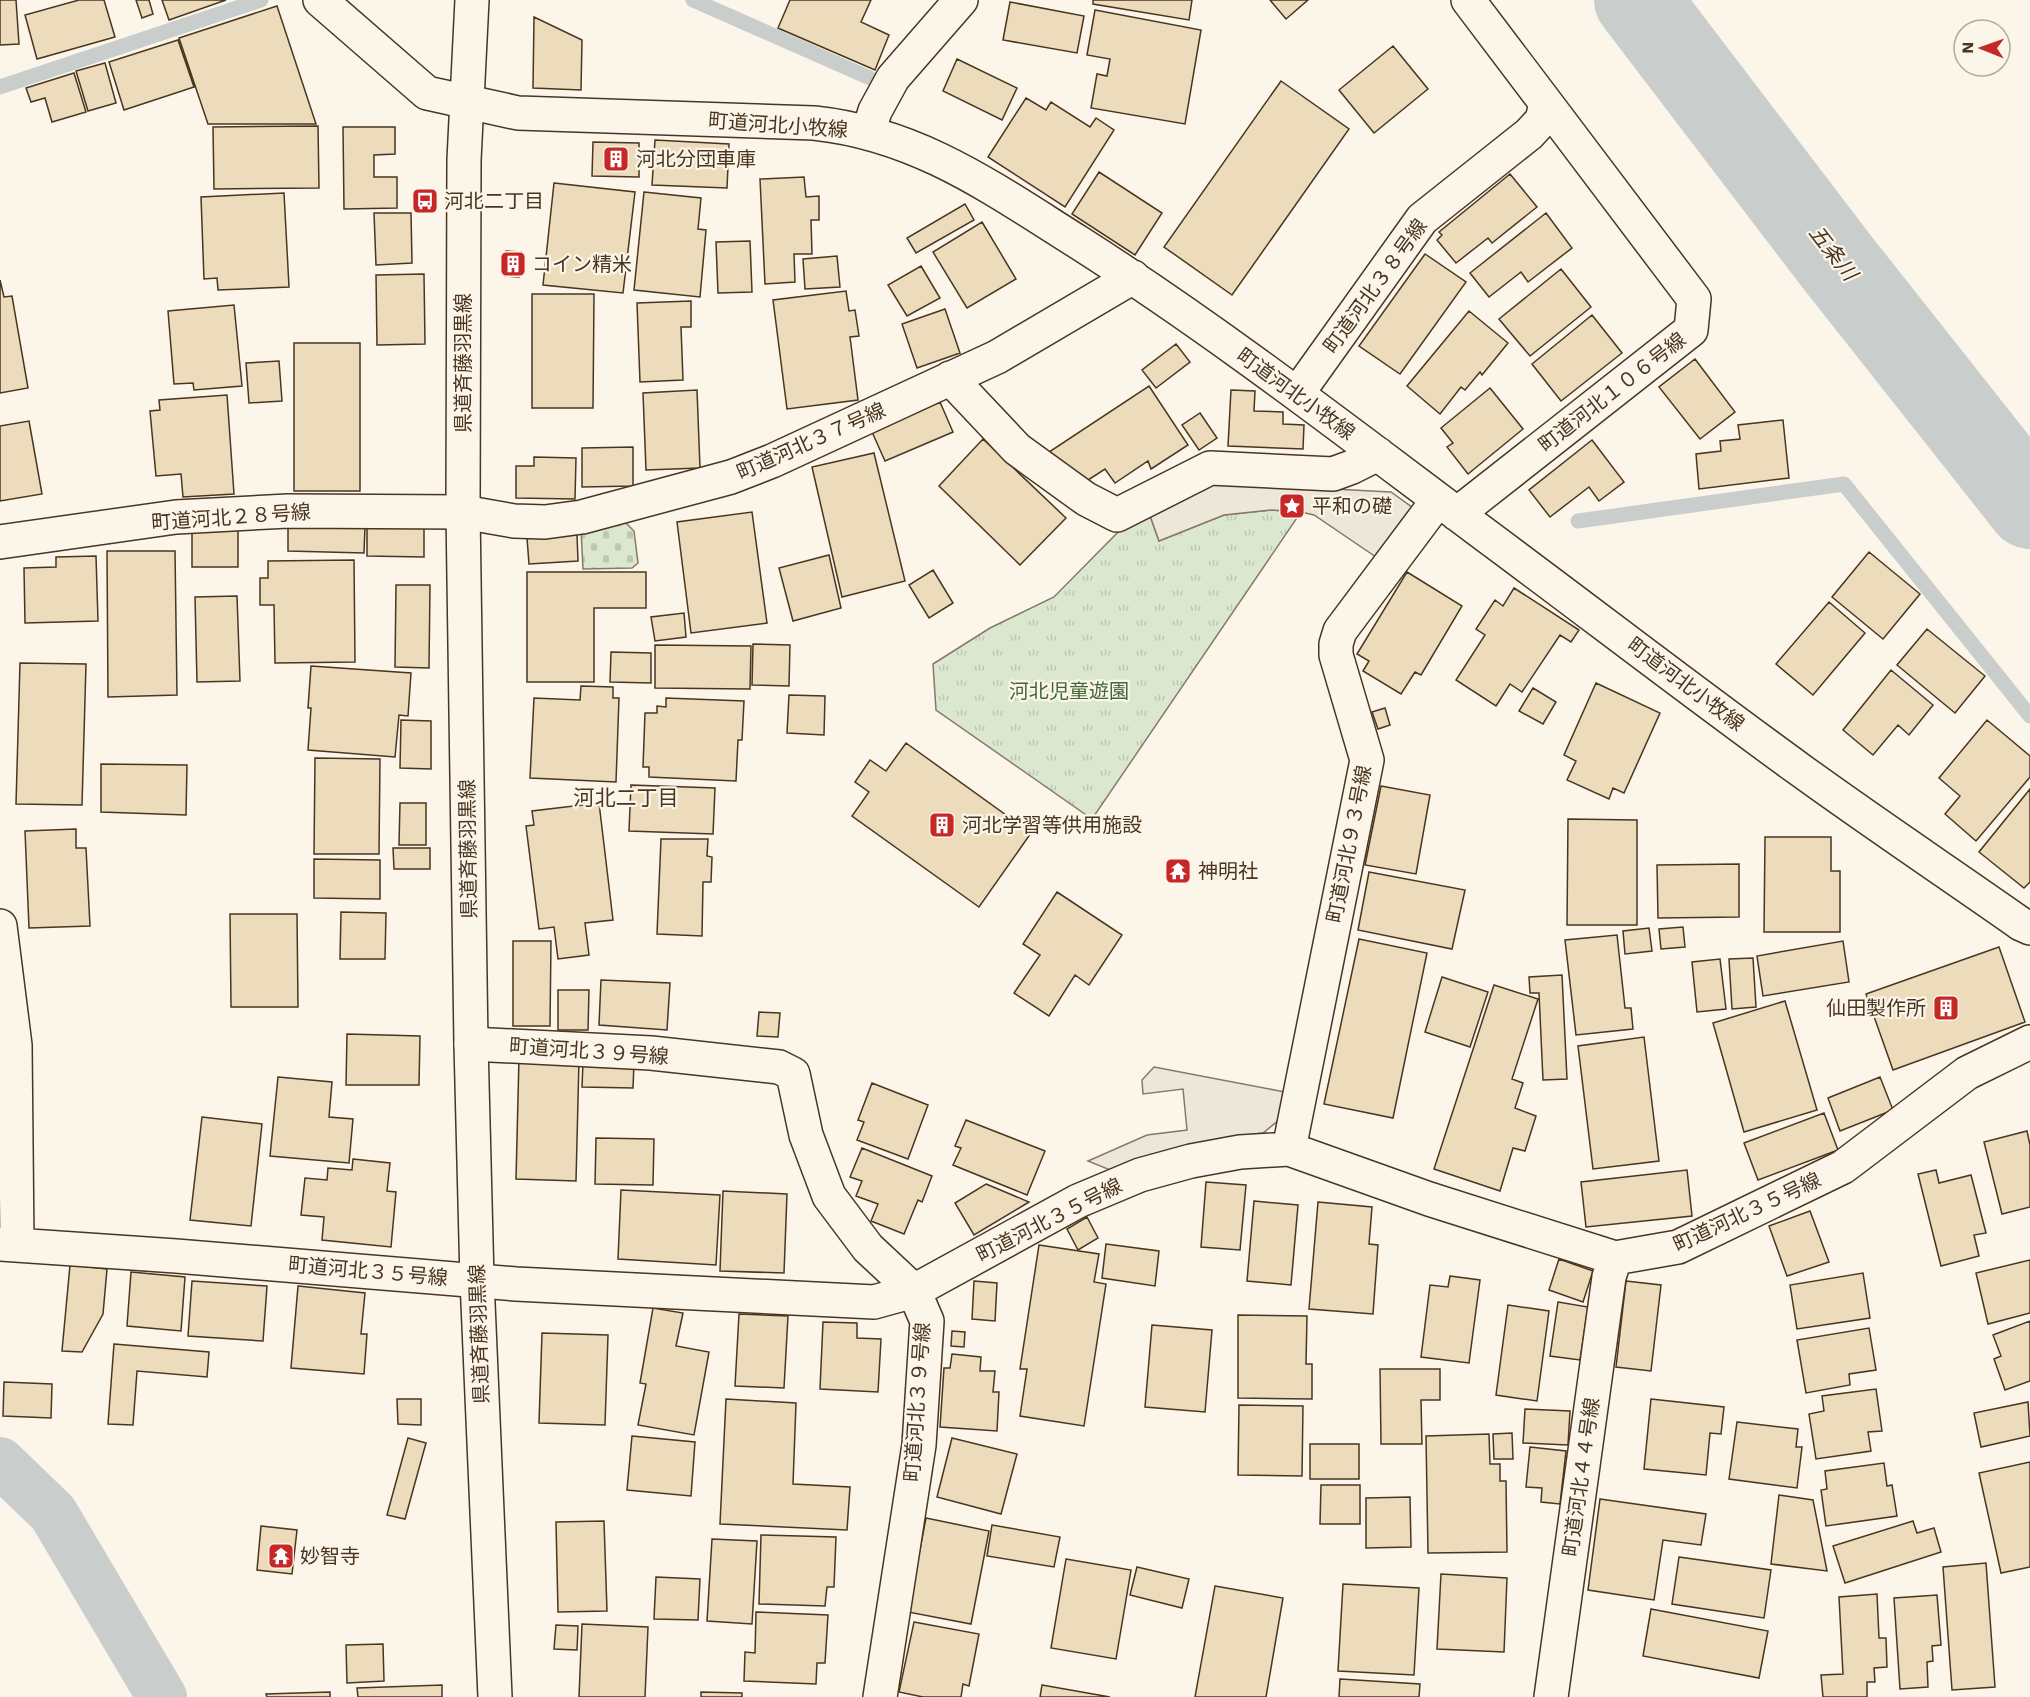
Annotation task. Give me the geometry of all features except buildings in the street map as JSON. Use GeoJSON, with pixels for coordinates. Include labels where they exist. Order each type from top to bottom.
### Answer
{"type":"FeatureCollection","features":[{"type":"Feature","properties":{"kind":"street","name":"町道河北小牧線"},"geometry":{"type":"LineString","coordinates":[[320,0],[427,93],[518,113],[814,123],[843,126],[902,143],[973,176],[1133,277],[1298,394],[1798,768],[2021,924],[2030,928]]}},
{"type":"Feature","properties":{"kind":"street","name":"県道斉藤羽黒線"},"geometry":{"type":"LineString","coordinates":[[472,0],[466,101],[462,305],[463,512],[477,1280],[495,1697]]}},
{"type":"Feature","properties":{"kind":"street"},"geometry":{"type":"LineString","coordinates":[[868,133],[875,111],[893,78],[961,0]]}},
{"type":"Feature","properties":{"kind":"street"},"geometry":{"type":"LineString","coordinates":[[1468,0],[1546,103]]}},
{"type":"Feature","properties":{"kind":"street","name":"町道河北３８号線"},"geometry":{"type":"LineString","coordinates":[[1298,394],[1422,219],[1536,128],[1542,120],[1546,103]]}},
{"type":"Feature","properties":{"kind":"street","name":"町道河北１０６号線"},"geometry":{"type":"LineString","coordinates":[[1447,507],[1691,330],[1694,300],[1546,103]]}},
{"type":"Feature","properties":{"kind":"street","name":"町道河北３７号線"},"geometry":{"type":"LineString","coordinates":[[463,512],[514,521],[545,522],[582,517],[731,477],[772,461],[997,357],[1133,277]]}},
{"type":"Feature","properties":{"kind":"street"},"geometry":{"type":"LineString","coordinates":[[950,378],[1017,449],[1086,499],[1117,516],[1210,468],[1334,474],[1378,454]]}},
{"type":"Feature","properties":{"kind":"street","name":"町道河北９３号線"},"geometry":{"type":"LineString","coordinates":[[1289,1149],[1367,760],[1336,656],[1336,644],[1340,632],[1447,507]]}},
{"type":"Feature","properties":{"kind":"street","name":"町道河北２８号線"},"geometry":{"type":"LineString","coordinates":[[0,542],[188,517],[288,511],[463,512]]}},
{"type":"Feature","properties":{"kind":"street"},"geometry":{"type":"LineString","coordinates":[[0,926],[15,1045],[9,1244]]}},
{"type":"Feature","properties":{"kind":"street","name":"町道河北３５号線"},"geometry":{"type":"LineString","coordinates":[[9,1244],[516,1284],[874,1302],[914,1291],[1078,1201],[1140,1175],[1191,1161],[1240,1152],[1289,1149],[1429,1198],[1615,1258],[1678,1247],[1843,1167],[1967,1073],[2030,1042]]}},
{"type":"Feature","properties":{"kind":"street","name":"町道河北３９号線"},"geometry":{"type":"LineString","coordinates":[[471,1044],[651,1053],[779,1067],[793,1074],[806,1135],[829,1196],[868,1248],[914,1291],[927,1321],[919,1445],[880,1697]]}},
{"type":"Feature","properties":{"kind":"street","name":"町道河北４４号線"},"geometry":{"type":"LineString","coordinates":[[1551,1697],[1609,1277],[1615,1258]]}},
{"type":"Feature","properties":{"kind":"green space","name":"河北児童遊園"},"geometry":{"type":"Polygon","coordinates":[[[1148,510],[1159,541],[1224,515],[1271,510],[1301,512],[1092,819],[936,710],[933,664],[990,628],[1054,597],[1134,516],[1148,510]]]}},
{"type":"Feature","properties":{"kind":"green space"},"geometry":{"type":"Polygon","coordinates":[[[622,519],[634,531],[638,563],[632,568],[583,569],[581,529],[622,519]]]}},
{"type":"Feature","properties":{"kind":"shaded area"},"geometry":{"type":"Polygon","coordinates":[[[1218,483],[1391,492],[1416,510],[1379,559],[1314,515],[1301,512],[1271,510],[1224,515],[1159,541],[1148,510],[1218,483]]]}},
{"type":"Feature","properties":{"kind":"shaded area"},"geometry":{"type":"Polygon","coordinates":[[[1154,1067],[1285,1092],[1279,1120],[1263,1133],[1204,1143],[1115,1172],[1088,1161],[1147,1135],[1187,1130],[1183,1089],[1143,1094],[1142,1080],[1154,1067]]]}},
{"type":"Feature","properties":{"kind":"waterway"},"geometry":{"type":"LineString","coordinates":[[0,87],[261,0]]}},
{"type":"Feature","properties":{"kind":"waterway"},"geometry":{"type":"LineString","coordinates":[[693,0],[870,78]]}},
{"type":"Feature","properties":{"kind":"waterway","name":"五条川"},"geometry":{"type":"LineString","coordinates":[[1637,0],[1837,262],[2030,506]]}},
{"type":"Feature","properties":{"kind":"waterway"},"geometry":{"type":"LineString","coordinates":[[1578,521],[1844,484],[2030,716]]}},
{"type":"Feature","properties":{"kind":"waterway"},"geometry":{"type":"LineString","coordinates":[[0,1462],[53,1513],[162,1697]]}},
{"type":"Feature","properties":{"kind":"place","name":"河北分団車庫"},"geometry":{"type":"Point","coordinates":[616,159]}},
{"type":"Feature","properties":{"kind":"place","name":"河北二丁目"},"geometry":{"type":"Point","coordinates":[425,201]}},
{"type":"Feature","properties":{"kind":"place","name":"コイン精米"},"geometry":{"type":"Point","coordinates":[513,264]}},
{"type":"Feature","properties":{"kind":"place","name":"平和の礎"},"geometry":{"type":"Point","coordinates":[1292,506]}},
{"type":"Feature","properties":{"kind":"place","name":"河北学習等供用施設"},"geometry":{"type":"Point","coordinates":[942,825]}},
{"type":"Feature","properties":{"kind":"place","name":"神明社"},"geometry":{"type":"Point","coordinates":[1178,871]}},
{"type":"Feature","properties":{"kind":"place","name":"仙田製作所"},"geometry":{"type":"Point","coordinates":[1946,1008]}},
{"type":"Feature","properties":{"kind":"place","name":"妙智寺"},"geometry":{"type":"Point","coordinates":[281,1556]}},
{"type":"Feature","properties":{"kind":"district","name":"河北二丁目"},"geometry":{"type":"Point","coordinates":[626,798]}}]}
